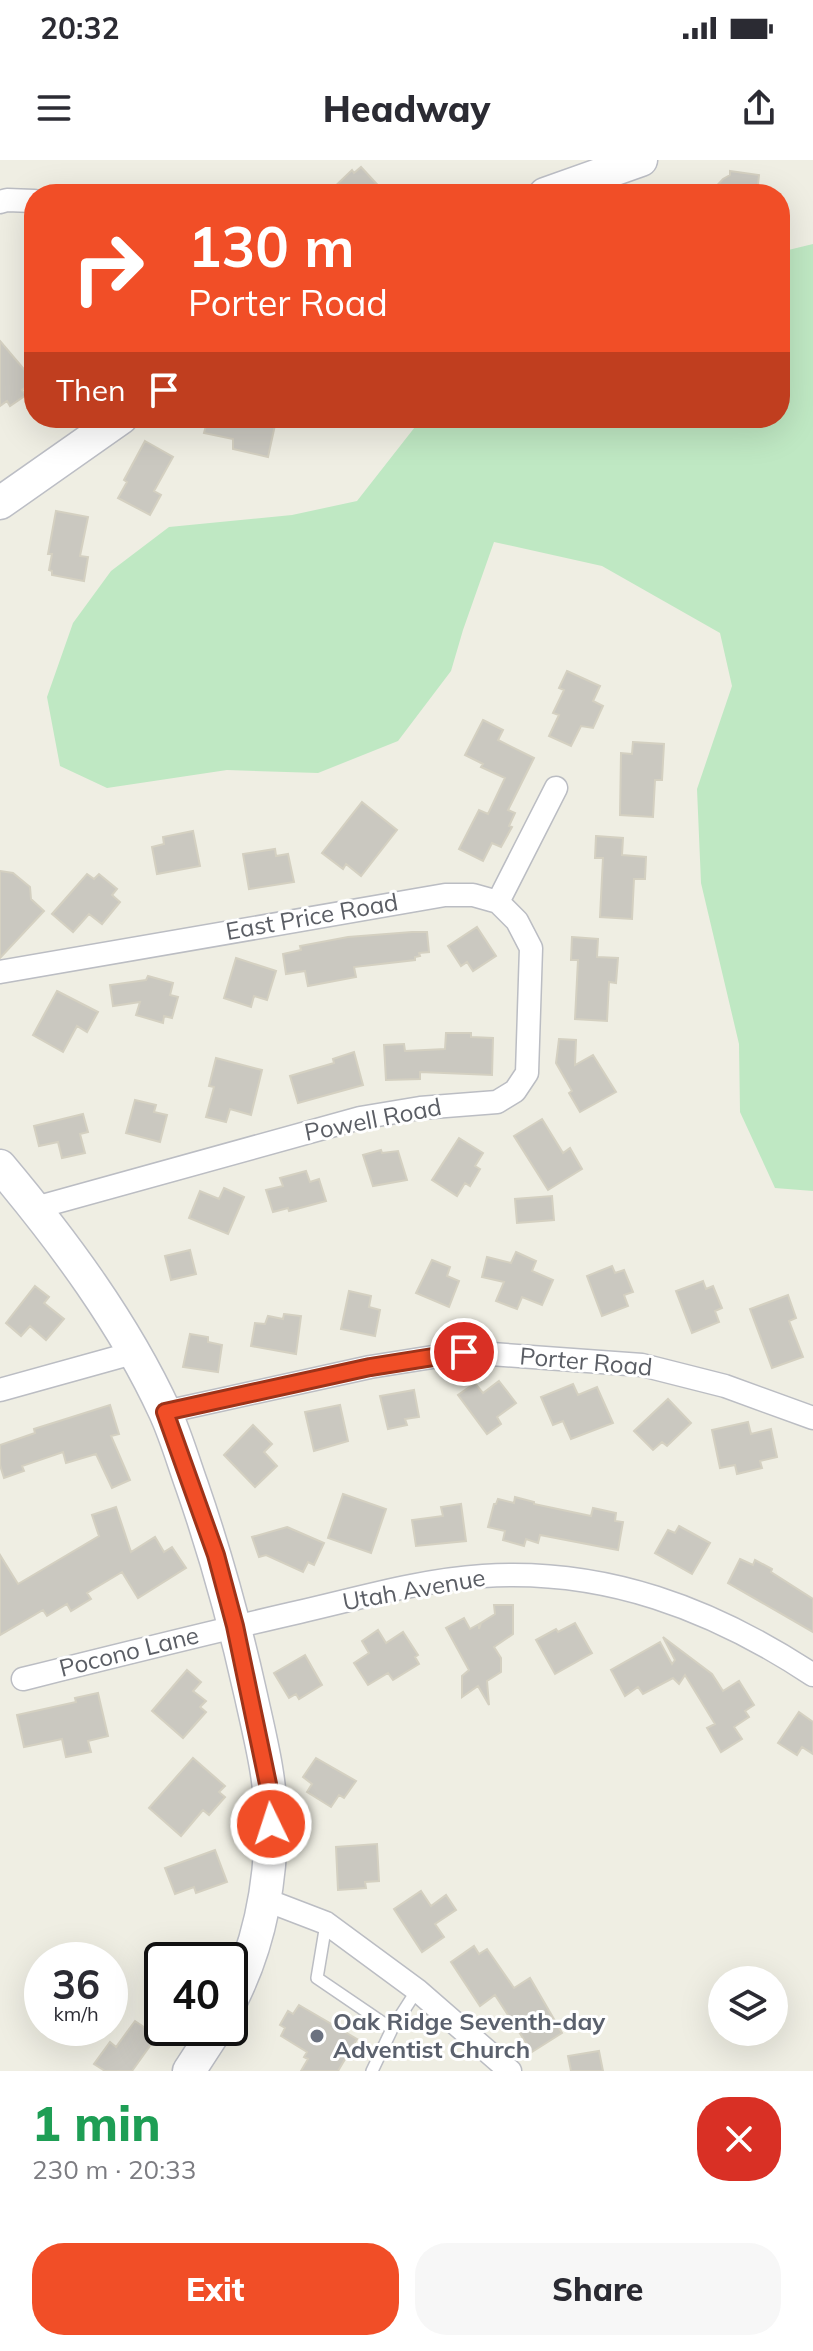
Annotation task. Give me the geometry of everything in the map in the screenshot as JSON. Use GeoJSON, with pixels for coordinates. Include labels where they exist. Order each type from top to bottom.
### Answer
{"type":"FeatureCollection","features":[{"type":"Feature","properties":{"kind":"street"},"geometry":{"type":"LineString","coordinates":[[573,184],[641,160]]}},
{"type":"Feature","properties":{"kind":"street"},"geometry":{"type":"LineString","coordinates":[[0,202],[24,201]]}},
{"type":"Feature","properties":{"kind":"street"},"geometry":{"type":"LineString","coordinates":[[0,503],[107,428]]}},
{"type":"Feature","properties":{"kind":"street"},"geometry":{"type":"LineString","coordinates":[[498,902],[556,788]]}},
{"type":"Feature","properties":{"kind":"street","name":"East Price Road"},"geometry":{"type":"LineString","coordinates":[[0,972],[445,895],[473,895],[498,902]]}},
{"type":"Feature","properties":{"kind":"street","name":"Powell Road"},"geometry":{"type":"LineString","coordinates":[[35,1208],[360,1118],[420,1108],[497,1102],[515,1091],[527,1073],[531,948],[517,921],[498,902]]}},
{"type":"Feature","properties":{"kind":"street"},"geometry":{"type":"LineString","coordinates":[[0,1166],[84,1274],[133,1353],[165,1412],[216,1555],[235,1626],[268,1784],[271,1824],[266,1900],[248,1962]]}},
{"type":"Feature","properties":{"kind":"street","name":"Porter Road"},"geometry":{"type":"LineString","coordinates":[[165,1412],[356,1370],[464,1352],[642,1365],[725,1386],[813,1418]]}},
{"type":"Feature","properties":{"kind":"street"},"geometry":{"type":"LineString","coordinates":[[0,1390],[133,1353]]}},
{"type":"Feature","properties":{"kind":"street","name":"Utah Avenue"},"geometry":{"type":"LineString","coordinates":[[235,1626],[428,1583],[485,1576],[549,1577],[605,1584],[682,1606],[750,1636],[813,1675]]}},
{"type":"Feature","properties":{"kind":"street","name":"Pocono Lane"},"geometry":{"type":"LineString","coordinates":[[23,1679],[235,1626]]}},
{"type":"Feature","properties":{"kind":"street"},"geometry":{"type":"LineString","coordinates":[[266,1900],[326,1923],[417,1990],[510,2071]]}},
{"type":"Feature","properties":{"kind":"street"},"geometry":{"type":"LineString","coordinates":[[189,2071],[205,2046]]}},
{"type":"Feature","properties":{"kind":"lane"},"geometry":{"type":"LineString","coordinates":[[326,1923],[317,1978],[392,2029]]}},
{"type":"Feature","properties":{"kind":"lane"},"geometry":{"type":"LineString","coordinates":[[372,2071],[392,2029],[417,1990]]}},
{"type":"Feature","properties":{"kind":"green space"},"geometry":{"type":"Polygon","coordinates":[[[813,244],[813,1191],[775,1188],[740,1112],[739,1044],[701,883],[697,789],[732,686],[720,633],[602,566],[494,542],[451,671],[398,741],[318,773],[227,770],[107,788],[60,766],[47,697],[73,623],[111,571],[169,527],[292,515],[357,501],[414,428],[790,428],[790,250],[813,244]]]}},
{"type":"Feature","properties":{"kind":"building"},"geometry":{"type":"Polygon","coordinates":[[[361,167],[377,184],[337,184],[352,170],[354,173],[361,167]]]}},
{"type":"Feature","properties":{"kind":"building"},"geometry":{"type":"Polygon","coordinates":[[[730,171],[759,175],[758,184],[718,184],[730,175],[730,171]]]}},
{"type":"Feature","properties":{"kind":"building"},"geometry":{"type":"Polygon","coordinates":[[[0,341],[24,369],[24,396],[10,406],[7,401],[0,406],[0,341]]]}},
{"type":"Feature","properties":{"kind":"building"},"geometry":{"type":"Polygon","coordinates":[[[205,428],[274,428],[268,457],[233,449],[233,439],[204,433],[205,428]]]}},
{"type":"Feature","properties":{"kind":"building"},"geometry":{"type":"Polygon","coordinates":[[[145,441],[173,457],[154,491],[161,495],[150,515],[118,498],[145,441]]]}},
{"type":"Feature","properties":{"kind":"building"},"geometry":{"type":"Polygon","coordinates":[[[56,511],[88,517],[80,556],[88,557],[84,581],[52,575],[49,570],[52,554],[48,554],[56,511]]]}},
{"type":"Feature","properties":{"kind":"building"},"geometry":{"type":"Polygon","coordinates":[[[567,671],[600,686],[593,701],[603,706],[593,728],[581,726],[571,746],[549,736],[559,715],[553,713],[564,690],[559,688],[567,671]]]}},
{"type":"Feature","properties":{"kind":"building"},"geometry":{"type":"Polygon","coordinates":[[[483,720],[503,730],[498,740],[534,758],[508,810],[515,813],[509,826],[512,827],[501,847],[492,843],[483,861],[459,849],[479,810],[488,814],[505,778],[481,767],[483,764],[465,755],[483,720]]]}},
{"type":"Feature","properties":{"kind":"building"},"geometry":{"type":"Polygon","coordinates":[[[633,742],[664,744],[662,780],[655,780],[653,817],[620,815],[621,753],[632,754],[633,742]]]}},
{"type":"Feature","properties":{"kind":"building"},"geometry":{"type":"Polygon","coordinates":[[[362,802],[397,830],[361,876],[346,864],[343,869],[322,853],[362,802]]]}},
{"type":"Feature","properties":{"kind":"building"},"geometry":{"type":"Polygon","coordinates":[[[193,831],[200,866],[157,874],[152,847],[164,844],[163,837],[193,831]]]}},
{"type":"Feature","properties":{"kind":"building"},"geometry":{"type":"Polygon","coordinates":[[[596,836],[623,838],[622,855],[646,857],[645,879],[634,879],[632,919],[600,917],[603,858],[595,858],[596,836]]]}},
{"type":"Feature","properties":{"kind":"building"},"geometry":{"type":"Polygon","coordinates":[[[275,849],[276,856],[288,854],[294,882],[249,889],[243,854],[275,849]]]}},
{"type":"Feature","properties":{"kind":"building"},"geometry":{"type":"Polygon","coordinates":[[[0,871],[13,873],[30,887],[31,899],[44,911],[0,958],[0,871]]]}},
{"type":"Feature","properties":{"kind":"building"},"geometry":{"type":"Polygon","coordinates":[[[87,874],[94,879],[99,874],[117,889],[112,895],[120,902],[102,924],[89,914],[73,932],[52,914],[87,874]]]}},
{"type":"Feature","properties":{"kind":"building"},"geometry":{"type":"Polygon","coordinates":[[[477,927],[496,956],[473,971],[467,962],[461,966],[448,946],[477,927]]]}},
{"type":"Feature","properties":{"kind":"building"},"geometry":{"type":"Polygon","coordinates":[[[427,932],[429,952],[419,953],[415,960],[354,967],[356,977],[308,986],[305,971],[286,974],[283,954],[301,950],[300,946],[348,937],[427,932]]]}},
{"type":"Feature","properties":{"kind":"building"},"geometry":{"type":"Polygon","coordinates":[[[572,937],[598,939],[597,957],[618,958],[616,983],[609,982],[607,1021],[575,1019],[578,960],[571,960],[572,937]]]}},
{"type":"Feature","properties":{"kind":"building"},"geometry":{"type":"Polygon","coordinates":[[[236,958],[276,971],[267,1000],[254,996],[251,1007],[224,998],[236,958]]]}},
{"type":"Feature","properties":{"kind":"building"},"geometry":{"type":"Polygon","coordinates":[[[148,976],[173,983],[170,995],[178,997],[172,1018],[164,1016],[163,1023],[136,1015],[140,1002],[113,1006],[110,985],[146,980],[148,976]]]}},
{"type":"Feature","properties":{"kind":"building"},"geometry":{"type":"Polygon","coordinates":[[[57,991],[98,1012],[87,1032],[77,1026],[63,1052],[33,1035],[57,991]]]}},
{"type":"Feature","properties":{"kind":"building"},"geometry":{"type":"Polygon","coordinates":[[[446,1033],[471,1033],[471,1037],[493,1038],[492,1075],[420,1072],[420,1079],[386,1080],[384,1045],[404,1044],[405,1051],[445,1049],[446,1033]]]}},
{"type":"Feature","properties":{"kind":"building"},"geometry":{"type":"Polygon","coordinates":[[[559,1039],[576,1040],[575,1065],[593,1055],[616,1092],[580,1112],[556,1063],[559,1039]]]}},
{"type":"Feature","properties":{"kind":"building"},"geometry":{"type":"Polygon","coordinates":[[[354,1052],[363,1085],[298,1103],[290,1076],[334,1063],[333,1059],[354,1052]]]}},
{"type":"Feature","properties":{"kind":"building"},"geometry":{"type":"Polygon","coordinates":[[[216,1058],[262,1070],[251,1115],[230,1109],[226,1122],[206,1117],[214,1087],[209,1086],[216,1058]]]}},
{"type":"Feature","properties":{"kind":"building"},"geometry":{"type":"Polygon","coordinates":[[[135,1100],[156,1105],[154,1112],[167,1115],[160,1142],[126,1133],[135,1100]]]}},
{"type":"Feature","properties":{"kind":"building"},"geometry":{"type":"Polygon","coordinates":[[[83,1114],[88,1132],[80,1134],[85,1153],[62,1158],[58,1142],[39,1146],[34,1126],[83,1114]]]}},
{"type":"Feature","properties":{"kind":"building"},"geometry":{"type":"Polygon","coordinates":[[[542,1119],[563,1153],[570,1148],[582,1169],[548,1190],[514,1136],[542,1119]]]}},
{"type":"Feature","properties":{"kind":"building"},"geometry":{"type":"Polygon","coordinates":[[[459,1138],[483,1153],[475,1166],[480,1169],[470,1186],[465,1183],[457,1196],[432,1180],[459,1138]]]}},
{"type":"Feature","properties":{"kind":"building"},"geometry":{"type":"Polygon","coordinates":[[[381,1150],[382,1153],[398,1151],[407,1180],[373,1186],[363,1155],[381,1150]]]}},
{"type":"Feature","properties":{"kind":"building"},"geometry":{"type":"Polygon","coordinates":[[[306,1171],[310,1182],[319,1179],[326,1201],[273,1212],[266,1190],[283,1186],[280,1178],[306,1171]]]}},
{"type":"Feature","properties":{"kind":"building"},"geometry":{"type":"Polygon","coordinates":[[[224,1188],[244,1197],[228,1234],[189,1218],[200,1191],[219,1199],[224,1188]]]}},
{"type":"Feature","properties":{"kind":"building"},"geometry":{"type":"Polygon","coordinates":[[[552,1196],[554,1220],[517,1223],[515,1199],[552,1196]]]}},
{"type":"Feature","properties":{"kind":"building"},"geometry":{"type":"Polygon","coordinates":[[[190,1250],[196,1274],[171,1280],[165,1256],[190,1250]]]}},
{"type":"Feature","properties":{"kind":"building"},"geometry":{"type":"Polygon","coordinates":[[[516,1252],[536,1261],[532,1271],[553,1280],[542,1305],[522,1297],[517,1309],[496,1301],[504,1282],[482,1277],[487,1257],[511,1263],[516,1252]]]}},
{"type":"Feature","properties":{"kind":"building"},"geometry":{"type":"Polygon","coordinates":[[[432,1260],[450,1267],[447,1276],[459,1281],[449,1307],[416,1293],[432,1260]]]}},
{"type":"Feature","properties":{"kind":"building"},"geometry":{"type":"Polygon","coordinates":[[[612,1266],[615,1273],[624,1270],[633,1292],[624,1295],[628,1306],[602,1316],[587,1276],[612,1266]]]}},
{"type":"Feature","properties":{"kind":"building"},"geometry":{"type":"Polygon","coordinates":[[[703,1281],[706,1289],[713,1286],[722,1308],[715,1311],[719,1322],[692,1333],[676,1291],[703,1281]]]}},
{"type":"Feature","properties":{"kind":"building"},"geometry":{"type":"Polygon","coordinates":[[[35,1286],[49,1297],[44,1303],[64,1319],[46,1340],[30,1326],[21,1336],[6,1323],[35,1286]]]}},
{"type":"Feature","properties":{"kind":"building"},"geometry":{"type":"Polygon","coordinates":[[[349,1291],[371,1296],[369,1307],[380,1310],[375,1336],[341,1329],[349,1291]]]}},
{"type":"Feature","properties":{"kind":"building"},"geometry":{"type":"Polygon","coordinates":[[[788,1295],[796,1318],[789,1321],[803,1357],[772,1368],[750,1309],[788,1295]]]}},
{"type":"Feature","properties":{"kind":"building"},"geometry":{"type":"Polygon","coordinates":[[[284,1314],[301,1316],[296,1354],[251,1346],[255,1323],[265,1324],[268,1316],[283,1319],[284,1314]]]}},
{"type":"Feature","properties":{"kind":"building"},"geometry":{"type":"Polygon","coordinates":[[[190,1334],[208,1337],[208,1342],[222,1345],[218,1372],[183,1367],[190,1334]]]}},
{"type":"Feature","properties":{"kind":"building"},"geometry":{"type":"Polygon","coordinates":[[[499,1381],[516,1403],[497,1417],[501,1424],[487,1434],[458,1395],[475,1383],[483,1393],[499,1381]]]}},
{"type":"Feature","properties":{"kind":"building"},"geometry":{"type":"Polygon","coordinates":[[[573,1384],[578,1395],[597,1387],[613,1423],[571,1439],[563,1421],[553,1425],[541,1397],[573,1384]]]}},
{"type":"Feature","properties":{"kind":"building"},"geometry":{"type":"Polygon","coordinates":[[[414,1390],[419,1417],[405,1419],[407,1425],[388,1429],[380,1396],[414,1390]]]}},
{"type":"Feature","properties":{"kind":"building"},"geometry":{"type":"Polygon","coordinates":[[[668,1399],[691,1423],[667,1446],[662,1442],[653,1450],[634,1431],[668,1399]]]}},
{"type":"Feature","properties":{"kind":"building"},"geometry":{"type":"Polygon","coordinates":[[[110,1405],[119,1434],[111,1436],[130,1480],[112,1488],[96,1454],[66,1463],[63,1452],[22,1466],[24,1471],[4,1478],[0,1465],[0,1445],[35,1433],[34,1429],[110,1405]]]}},
{"type":"Feature","properties":{"kind":"building"},"geometry":{"type":"Polygon","coordinates":[[[340,1405],[348,1441],[314,1451],[305,1412],[340,1405]]]}},
{"type":"Feature","properties":{"kind":"building"},"geometry":{"type":"Polygon","coordinates":[[[748,1422],[751,1434],[771,1429],[777,1457],[760,1461],[762,1468],[737,1474],[735,1465],[720,1468],[712,1430],[748,1422]]]}},
{"type":"Feature","properties":{"kind":"building"},"geometry":{"type":"Polygon","coordinates":[[[253,1425],[272,1444],[264,1452],[277,1466],[255,1487],[224,1455],[253,1425]]]}},
{"type":"Feature","properties":{"kind":"building"},"geometry":{"type":"Polygon","coordinates":[[[343,1494],[386,1509],[371,1553],[328,1538],[343,1494]]]}},
{"type":"Feature","properties":{"kind":"building"},"geometry":{"type":"Polygon","coordinates":[[[515,1497],[591,1516],[593,1508],[616,1513],[615,1521],[623,1522],[618,1550],[540,1535],[538,1543],[526,1539],[524,1546],[503,1540],[505,1531],[488,1527],[494,1504],[498,1499],[514,1503],[515,1497]]]}},
{"type":"Feature","properties":{"kind":"building"},"geometry":{"type":"Polygon","coordinates":[[[461,1504],[466,1541],[416,1546],[412,1520],[443,1516],[441,1507],[461,1504]]]}},
{"type":"Feature","properties":{"kind":"building"},"geometry":{"type":"Polygon","coordinates":[[[116,1507],[131,1552],[155,1537],[164,1552],[172,1547],[186,1568],[138,1598],[122,1572],[87,1593],[91,1599],[71,1611],[67,1604],[47,1616],[43,1610],[0,1635],[0,1555],[18,1584],[99,1536],[92,1515],[116,1507]]]}},
{"type":"Feature","properties":{"kind":"building"},"geometry":{"type":"Polygon","coordinates":[[[679,1526],[710,1543],[692,1574],[655,1553],[668,1530],[675,1533],[679,1526]]]}},
{"type":"Feature","properties":{"kind":"building"},"geometry":{"type":"Polygon","coordinates":[[[287,1527],[324,1543],[314,1565],[308,1562],[303,1572],[266,1555],[259,1557],[252,1537],[287,1527]]]}},
{"type":"Feature","properties":{"kind":"building"},"geometry":{"type":"Polygon","coordinates":[[[740,1559],[753,1565],[755,1560],[772,1569],[771,1572],[813,1599],[813,1632],[728,1583],[740,1559]]]}},
{"type":"Feature","properties":{"kind":"building"},"geometry":{"type":"Polygon","coordinates":[[[494,1605],[513,1605],[513,1634],[494,1647],[501,1658],[501,1672],[487,1681],[489,1705],[478,1686],[462,1697],[462,1676],[469,1670],[446,1628],[464,1618],[470,1629],[479,1624],[479,1629],[481,1623],[495,1614],[494,1605]]]}},
{"type":"Feature","properties":{"kind":"building"},"geometry":{"type":"Polygon","coordinates":[[[575,1623],[592,1653],[555,1674],[536,1640],[575,1623]]]}},
{"type":"Feature","properties":{"kind":"building"},"geometry":{"type":"Polygon","coordinates":[[[378,1630],[386,1643],[403,1632],[418,1655],[415,1657],[419,1664],[393,1680],[388,1673],[368,1685],[354,1663],[369,1653],[362,1641],[378,1630]]]}},
{"type":"Feature","properties":{"kind":"building"},"geometry":{"type":"Polygon","coordinates":[[[663,1637],[712,1674],[723,1691],[739,1681],[754,1705],[745,1711],[749,1717],[734,1727],[742,1739],[721,1752],[707,1728],[715,1724],[685,1675],[679,1684],[673,1678],[643,1694],[638,1687],[625,1696],[611,1670],[660,1642],[672,1664],[675,1660],[663,1637]]]}},
{"type":"Feature","properties":{"kind":"building"},"geometry":{"type":"Polygon","coordinates":[[[305,1655],[322,1685],[299,1699],[296,1694],[289,1698],[274,1673],[305,1655]]]}},
{"type":"Feature","properties":{"kind":"building"},"geometry":{"type":"Polygon","coordinates":[[[187,1670],[201,1682],[193,1691],[206,1701],[200,1707],[206,1712],[183,1738],[152,1711],[187,1670]]]}},
{"type":"Feature","properties":{"kind":"building"},"geometry":{"type":"Polygon","coordinates":[[[98,1693],[108,1736],[88,1741],[91,1752],[66,1757],[62,1739],[24,1747],[17,1715],[76,1702],[75,1698],[98,1693]]]}},
{"type":"Feature","properties":{"kind":"building"},"geometry":{"type":"Polygon","coordinates":[[[799,1712],[813,1722],[813,1754],[802,1747],[797,1755],[778,1743],[799,1712]]]}},
{"type":"Feature","properties":{"kind":"building"},"geometry":{"type":"Polygon","coordinates":[[[193,1758],[225,1786],[219,1792],[225,1797],[209,1815],[203,1810],[181,1836],[149,1808],[193,1758]]]}},
{"type":"Feature","properties":{"kind":"building"},"geometry":{"type":"Polygon","coordinates":[[[316,1758],[356,1781],[344,1798],[339,1795],[331,1807],[307,1792],[312,1784],[303,1777],[316,1758]]]}},
{"type":"Feature","properties":{"kind":"building"},"geometry":{"type":"Polygon","coordinates":[[[377,1844],[379,1881],[365,1882],[366,1888],[338,1890],[336,1847],[377,1844]]]}},
{"type":"Feature","properties":{"kind":"building"},"geometry":{"type":"Polygon","coordinates":[[[215,1850],[227,1882],[196,1893],[194,1887],[175,1894],[165,1868],[215,1850]]]}},
{"type":"Feature","properties":{"kind":"building"},"geometry":{"type":"Polygon","coordinates":[[[421,1891],[431,1906],[446,1895],[456,1910],[435,1924],[444,1937],[422,1952],[394,1909],[421,1891]]]}},
{"type":"Feature","properties":{"kind":"building"},"geometry":{"type":"Polygon","coordinates":[[[474,1946],[479,1954],[487,1949],[514,1988],[530,1978],[562,2033],[532,2052],[495,1995],[480,2006],[451,1962],[474,1946]]]}},
{"type":"Feature","properties":{"kind":"building"},"geometry":{"type":"Polygon","coordinates":[[[299,2005],[357,2039],[338,2071],[301,2071],[308,2059],[304,2057],[307,2052],[281,2036],[285,2028],[280,2025],[288,2011],[293,2014],[299,2005]]]}},
{"type":"Feature","properties":{"kind":"building"},"geometry":{"type":"Polygon","coordinates":[[[135,2021],[144,2027],[144,2046],[150,2046],[132,2071],[105,2071],[94,2064],[107,2046],[128,2046],[128,2031],[135,2021]]]}},
{"type":"Feature","properties":{"kind":"building"},"geometry":{"type":"Polygon","coordinates":[[[599,2051],[603,2071],[571,2071],[568,2056],[599,2051]]]}},
{"type":"Feature","properties":{"kind":"place","name":"Oak Ridge Seventh-day Adventist Church"},"geometry":{"type":"Point","coordinates":[317,2036]}},
{"type":"Feature","properties":{"kind":"route"},"geometry":{"type":"LineString","coordinates":[[271,1824],[268,1784],[235,1626],[216,1555],[165,1412],[370,1367],[464,1352]]}}]}
